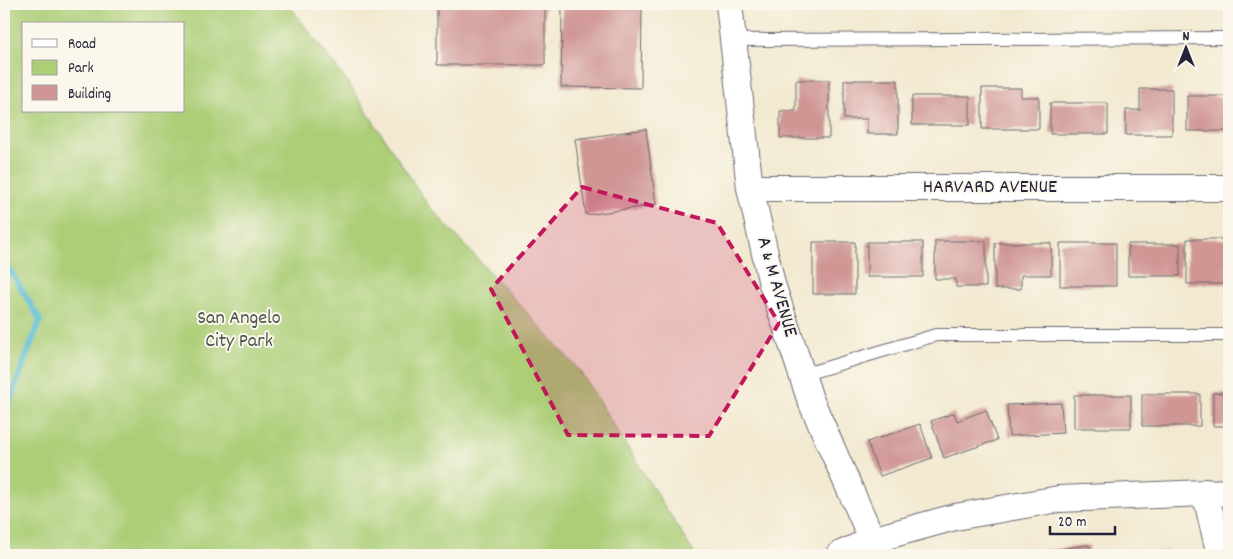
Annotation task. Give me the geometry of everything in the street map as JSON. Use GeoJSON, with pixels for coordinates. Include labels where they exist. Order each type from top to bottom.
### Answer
{"type":"FeatureCollection","features":[{"type":"Feature","properties":{"kind":"street","name":"A & M AVENUE"},"geometry":{"type":"LineString","coordinates":[[729,4],[750,188],[772,284],[810,399],[876,548]]}},
{"type":"Feature","properties":{"kind":"street","name":"HARVARD AVENUE"},"geometry":{"type":"LineString","coordinates":[[750,188],[1229,188]]}},
{"type":"Feature","properties":{"kind":"street"},"geometry":{"type":"LineString","coordinates":[[839,555],[876,548],[955,517],[1059,499],[1217,492],[1220,555]]}},
{"type":"Feature","properties":{"kind":"lane"},"geometry":{"type":"LineString","coordinates":[[733,40],[1229,38]]}},
{"type":"Feature","properties":{"kind":"lane"},"geometry":{"type":"LineString","coordinates":[[802,374],[936,335],[1229,334]]}},
{"type":"Feature","properties":{"kind":"highlighted area"},"geometry":{"type":"Polygon","coordinates":[[[582,187],[717,223],[779,323],[709,436],[568,435],[491,289],[582,187]]]}},
{"type":"Feature","properties":{"kind":"green space","name":"San Angelo City Park"},"geometry":{"type":"Polygon","coordinates":[[[4,4],[288,4],[348,83],[428,205],[579,370],[695,555],[4,555],[4,4]]]}},
{"type":"Feature","properties":{"kind":"building"},"geometry":{"type":"Polygon","coordinates":[[[437,4],[545,4],[545,65],[437,65],[437,4]]]}},
{"type":"Feature","properties":{"kind":"building"},"geometry":{"type":"Polygon","coordinates":[[[562,4],[642,5],[641,88],[561,87],[562,4]]]}},
{"type":"Feature","properties":{"kind":"building"},"geometry":{"type":"Polygon","coordinates":[[[796,80],[829,80],[829,138],[780,138],[780,111],[796,111],[796,80]]]}},
{"type":"Feature","properties":{"kind":"building"},"geometry":{"type":"Polygon","coordinates":[[[844,80],[898,80],[898,134],[867,134],[867,119],[844,119],[844,80]]]}},
{"type":"Feature","properties":{"kind":"building"},"geometry":{"type":"Polygon","coordinates":[[[982,88],[1021,88],[1021,97],[1039,97],[1039,129],[982,129],[982,88]]]}},
{"type":"Feature","properties":{"kind":"building"},"geometry":{"type":"Polygon","coordinates":[[[1140,89],[1172,89],[1172,135],[1126,135],[1126,110],[1140,110],[1140,89]]]}},
{"type":"Feature","properties":{"kind":"building"},"geometry":{"type":"Polygon","coordinates":[[[912,96],[970,96],[970,125],[912,125],[912,96]]]}},
{"type":"Feature","properties":{"kind":"building"},"geometry":{"type":"Polygon","coordinates":[[[1187,96],[1229,96],[1229,131],[1187,131],[1187,96]]]}},
{"type":"Feature","properties":{"kind":"building"},"geometry":{"type":"Polygon","coordinates":[[[1050,103],[1108,103],[1108,134],[1050,134],[1050,103]]]}},
{"type":"Feature","properties":{"kind":"building"},"geometry":{"type":"Polygon","coordinates":[[[646,129],[656,205],[586,215],[575,139],[646,129]]]}},
{"type":"Feature","properties":{"kind":"building"},"geometry":{"type":"Polygon","coordinates":[[[1187,239],[1229,239],[1229,284],[1187,284],[1187,239]]]}},
{"type":"Feature","properties":{"kind":"building"},"geometry":{"type":"Polygon","coordinates":[[[935,241],[986,241],[986,287],[956,287],[956,279],[935,279],[935,241]]]}},
{"type":"Feature","properties":{"kind":"building"},"geometry":{"type":"Polygon","coordinates":[[[813,242],[855,242],[855,294],[813,294],[813,242]]]}},
{"type":"Feature","properties":{"kind":"building"},"geometry":{"type":"Polygon","coordinates":[[[867,242],[923,242],[923,277],[867,277],[867,242]]]}},
{"type":"Feature","properties":{"kind":"building"},"geometry":{"type":"Polygon","coordinates":[[[995,243],[1051,243],[1051,275],[1021,275],[1021,289],[995,289],[995,243]]]}},
{"type":"Feature","properties":{"kind":"building"},"geometry":{"type":"Polygon","coordinates":[[[1060,243],[1116,243],[1116,286],[1060,286],[1060,243]]]}},
{"type":"Feature","properties":{"kind":"building"},"geometry":{"type":"Polygon","coordinates":[[[1128,244],[1180,244],[1180,276],[1128,276],[1128,244]]]}},
{"type":"Feature","properties":{"kind":"building"},"geometry":{"type":"Polygon","coordinates":[[[1213,393],[1229,393],[1229,426],[1213,426],[1213,393]]]}},
{"type":"Feature","properties":{"kind":"building"},"geometry":{"type":"Polygon","coordinates":[[[1142,394],[1200,394],[1200,426],[1142,426],[1142,394]]]}},
{"type":"Feature","properties":{"kind":"building"},"geometry":{"type":"Polygon","coordinates":[[[1074,395],[1131,395],[1131,428],[1074,428],[1074,395]]]}},
{"type":"Feature","properties":{"kind":"building"},"geometry":{"type":"Polygon","coordinates":[[[1061,403],[1063,433],[1009,436],[1007,405],[1061,403]]]}},
{"type":"Feature","properties":{"kind":"building"},"geometry":{"type":"Polygon","coordinates":[[[986,410],[997,440],[944,458],[931,421],[954,413],[957,421],[986,410]]]}},
{"type":"Feature","properties":{"kind":"building"},"geometry":{"type":"Polygon","coordinates":[[[920,424],[932,458],[880,476],[867,442],[920,424]]]}},
{"type":"Feature","properties":{"kind":"building"},"geometry":{"type":"Polygon","coordinates":[[[1089,545],[1090,555],[1027,555],[1027,553],[1089,545]]]}},
{"type":"Feature","properties":{"kind":"building"},"geometry":{"type":"Polygon","coordinates":[[[1180,551],[1180,555],[1109,555],[1109,553],[1180,551]]]}},
{"type":"Feature","properties":{"kind":"waterway"},"geometry":{"type":"LineString","coordinates":[[4,264],[13,275],[40,320],[4,416]]}}]}
